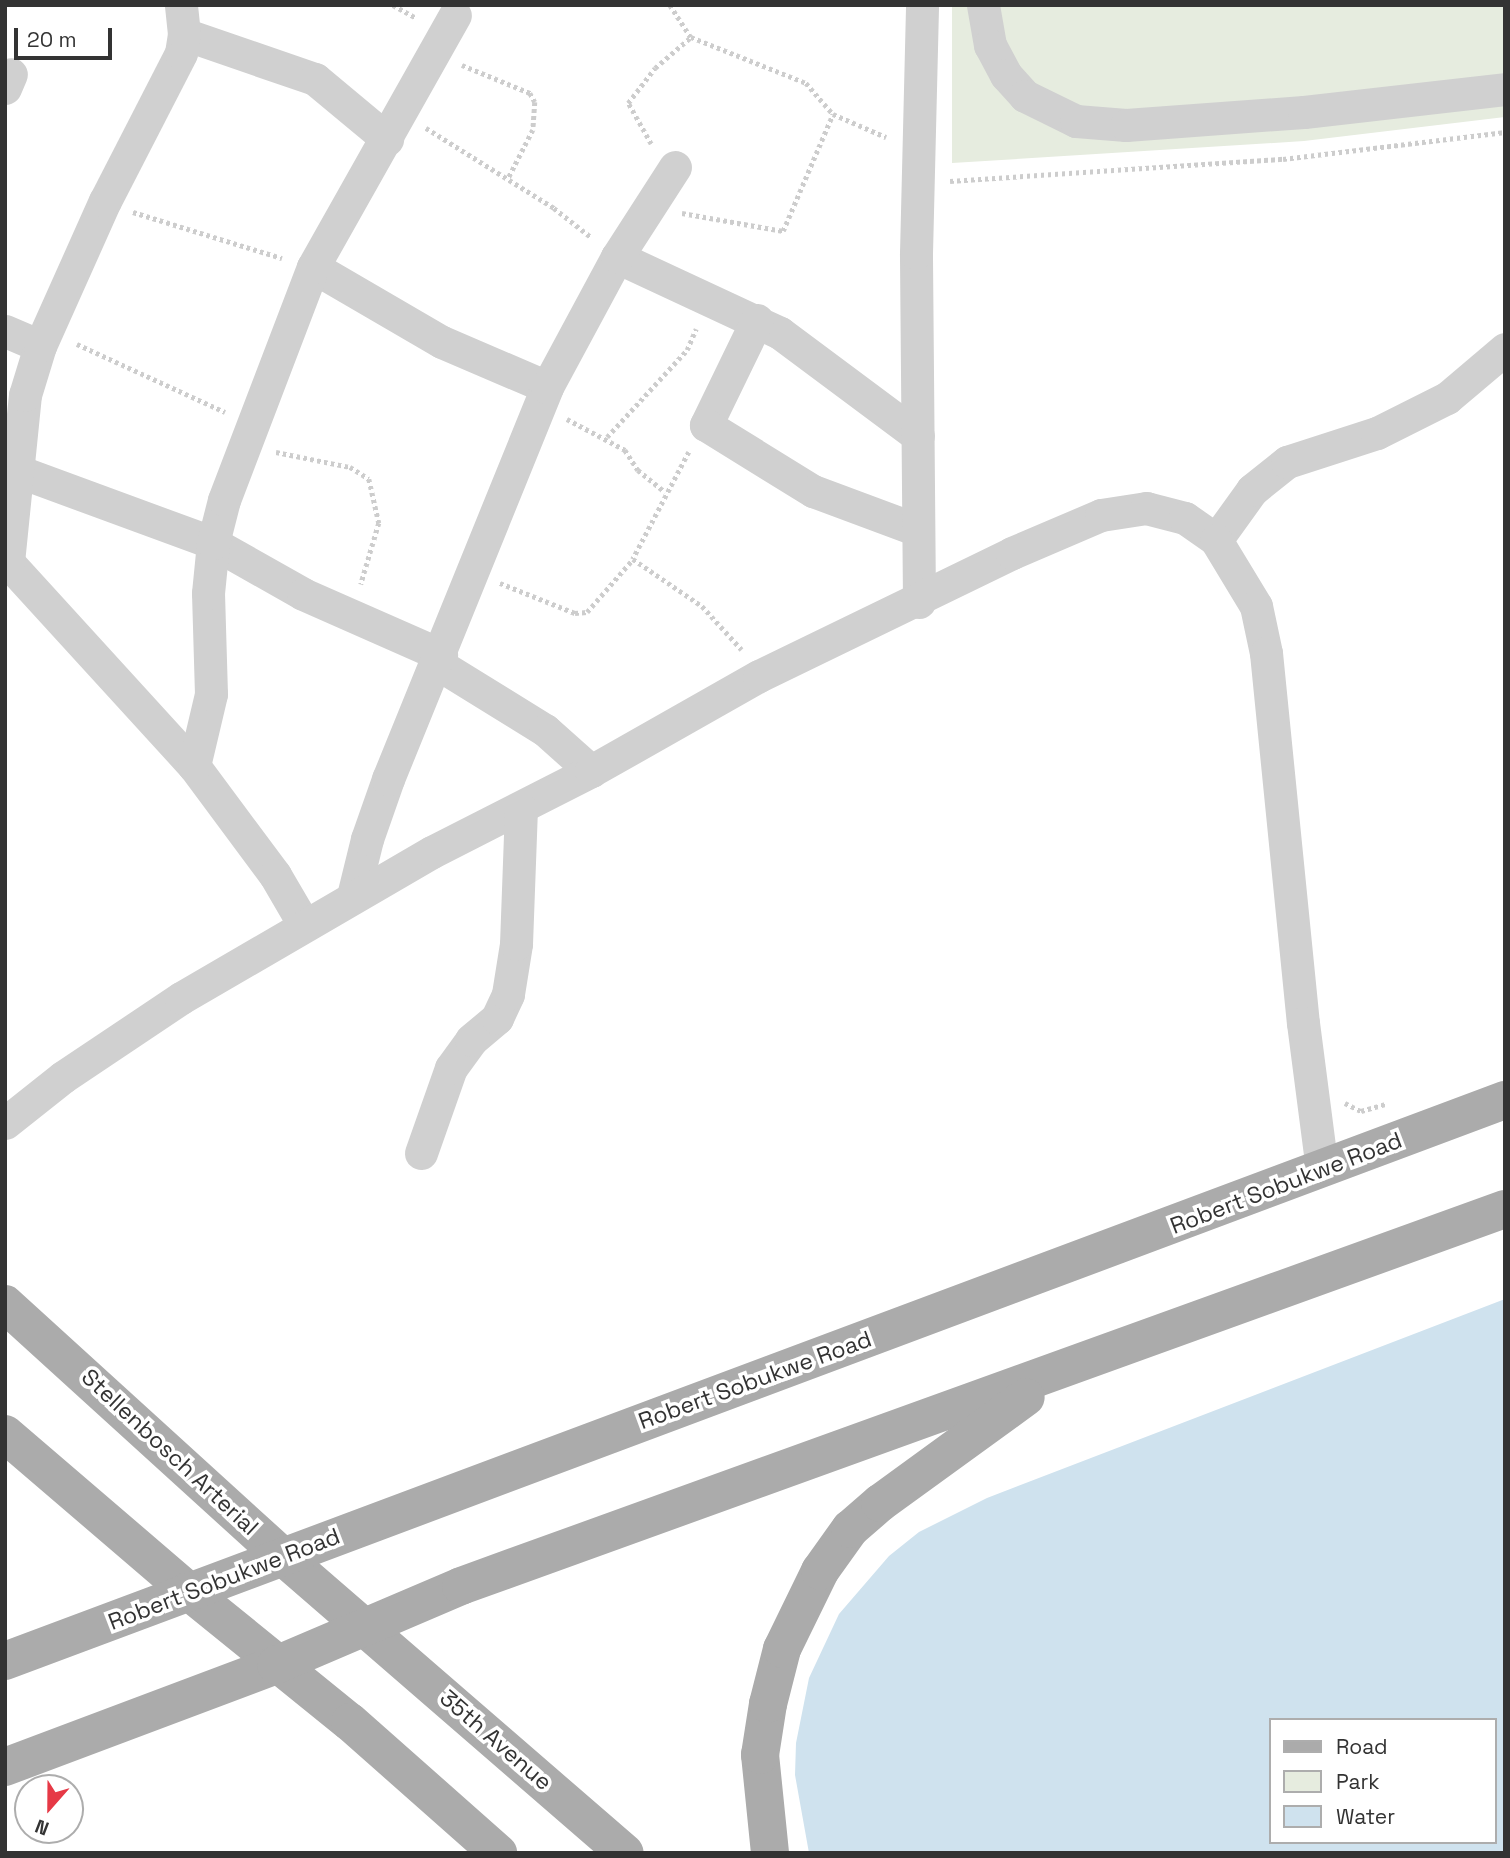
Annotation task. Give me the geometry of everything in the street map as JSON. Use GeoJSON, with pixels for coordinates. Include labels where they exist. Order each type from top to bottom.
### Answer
{"type":"FeatureCollection","features":[{"type":"Feature","properties":{"kind":"main road","name":"Robert Sobukwe Road"},"geometry":{"type":"LineString","coordinates":[[5,1661],[1505,1100]]}},
{"type":"Feature","properties":{"kind":"main road"},"geometry":{"type":"LineString","coordinates":[[5,1767],[276,1665],[461,1587],[1505,1209]]}},
{"type":"Feature","properties":{"kind":"main road","name":"Stellenbosch Arterial"},"geometry":{"type":"LineString","coordinates":[[5,1304],[283,1557],[368,1627]]}},
{"type":"Feature","properties":{"kind":"main road"},"geometry":{"type":"LineString","coordinates":[[770,1853],[760,1755],[768,1704],[782,1649],[820,1571],[850,1529],[880,1503],[1062,1371]]}},
{"type":"Feature","properties":{"kind":"main road"},"geometry":{"type":"LineString","coordinates":[[5,1434],[276,1665],[350,1722],[498,1853]]}},
{"type":"Feature","properties":{"kind":"main road","name":"35th Avenue"},"geometry":{"type":"LineString","coordinates":[[368,1627],[625,1853]]}},
{"type":"Feature","properties":{"kind":"street"},"geometry":{"type":"LineString","coordinates":[[919,602],[915,530],[922,5]]}},
{"type":"Feature","properties":{"kind":"street"},"geometry":{"type":"LineString","coordinates":[[983,5],[990,45],[1006,75],[1025,96],[1076,121],[1126,125],[1304,112],[1505,89]]}},
{"type":"Feature","properties":{"kind":"street"},"geometry":{"type":"LineString","coordinates":[[194,766],[211,694],[208,635],[213,543],[247,436],[313,267],[455,15]]}},
{"type":"Feature","properties":{"kind":"street"},"geometry":{"type":"LineString","coordinates":[[303,923],[275,875],[194,766],[7,561],[15,470],[25,395],[40,346],[143,121],[174,70],[182,20],[315,79],[394,126]]}},
{"type":"Feature","properties":{"kind":"street"},"geometry":{"type":"LineString","coordinates":[[354,896],[384,791],[440,660],[544,397],[617,257],[675,167]]}},
{"type":"Feature","properties":{"kind":"street"},"geometry":{"type":"LineString","coordinates":[[617,257],[757,320],[839,374],[918,436]]}},
{"type":"Feature","properties":{"kind":"street"},"geometry":{"type":"LineString","coordinates":[[313,267],[544,397]]}},
{"type":"Feature","properties":{"kind":"street"},"geometry":{"type":"LineString","coordinates":[[757,320],[706,425],[813,491],[915,530]]}},
{"type":"Feature","properties":{"kind":"street"},"geometry":{"type":"LineString","coordinates":[[5,331],[40,346]]}},
{"type":"Feature","properties":{"kind":"street"},"geometry":{"type":"LineString","coordinates":[[1216,540],[1252,490],[1287,462],[1377,433],[1447,398],[1505,349]]}},
{"type":"Feature","properties":{"kind":"street"},"geometry":{"type":"LineString","coordinates":[[15,470],[213,543],[350,617],[440,660],[545,730],[591,771]]}},
{"type":"Feature","properties":{"kind":"street"},"geometry":{"type":"LineString","coordinates":[[5,1123],[73,1070],[303,923],[521,809],[759,676],[919,602],[1012,553],[1101,515],[1146,508],[1185,518],[1216,540],[1256,606],[1266,653],[1298,986],[1322,1170]]}},
{"type":"Feature","properties":{"kind":"street"},"geometry":{"type":"LineString","coordinates":[[421,1153],[451,1068],[471,1040],[497,1018],[508,994],[516,944],[521,809]]}},
{"type":"Feature","properties":{"kind":"path"},"geometry":{"type":"LineString","coordinates":[[670,5],[691,37],[806,83],[833,114],[919,151]]}},
{"type":"Feature","properties":{"kind":"path"},"geometry":{"type":"LineString","coordinates":[[675,167],[644,138],[628,103],[655,68],[691,37]]}},
{"type":"Feature","properties":{"kind":"path"},"geometry":{"type":"LineString","coordinates":[[434,53],[530,93],[535,102],[533,130],[508,179]]}},
{"type":"Feature","properties":{"kind":"path"},"geometry":{"type":"LineString","coordinates":[[651,205],[783,231],[833,114]]}},
{"type":"Feature","properties":{"kind":"path"},"geometry":{"type":"LineString","coordinates":[[394,126],[508,179],[554,208],[617,257]]}},
{"type":"Feature","properties":{"kind":"path"},"geometry":{"type":"LineString","coordinates":[[918,185],[1019,173],[1283,159],[1505,132]]}},
{"type":"Feature","properties":{"kind":"path"},"geometry":{"type":"LineString","coordinates":[[105,201],[155,221],[313,267]]}},
{"type":"Feature","properties":{"kind":"path"},"geometry":{"type":"LineString","coordinates":[[607,437],[687,350],[701,318],[719,302]]}},
{"type":"Feature","properties":{"kind":"path"},"geometry":{"type":"LineString","coordinates":[[40,346],[71,342],[90,349],[194,394],[247,436],[350,467],[369,479],[379,523],[350,617]]}},
{"type":"Feature","properties":{"kind":"path"},"geometry":{"type":"LineString","coordinates":[[544,397],[607,437],[665,492]]}},
{"type":"Feature","properties":{"kind":"path"},"geometry":{"type":"LineString","coordinates":[[473,572],[575,613],[597,604],[633,559],[665,492],[706,425]]}},
{"type":"Feature","properties":{"kind":"path"},"geometry":{"type":"LineString","coordinates":[[633,559],[702,606],[738,645],[759,676]]}},
{"type":"Feature","properties":{"kind":"green space"},"geometry":{"type":"Polygon","coordinates":[[[952,5],[1505,5],[1505,117],[1304,141],[952,163],[952,5]]]}},
{"type":"Feature","properties":{"kind":"water"},"geometry":{"type":"Polygon","coordinates":[[[1505,1299],[1505,1853],[809,1853],[795,1775],[796,1743],[809,1678],[839,1614],[889,1556],[919,1532],[987,1498],[1505,1299]]]}}]}
